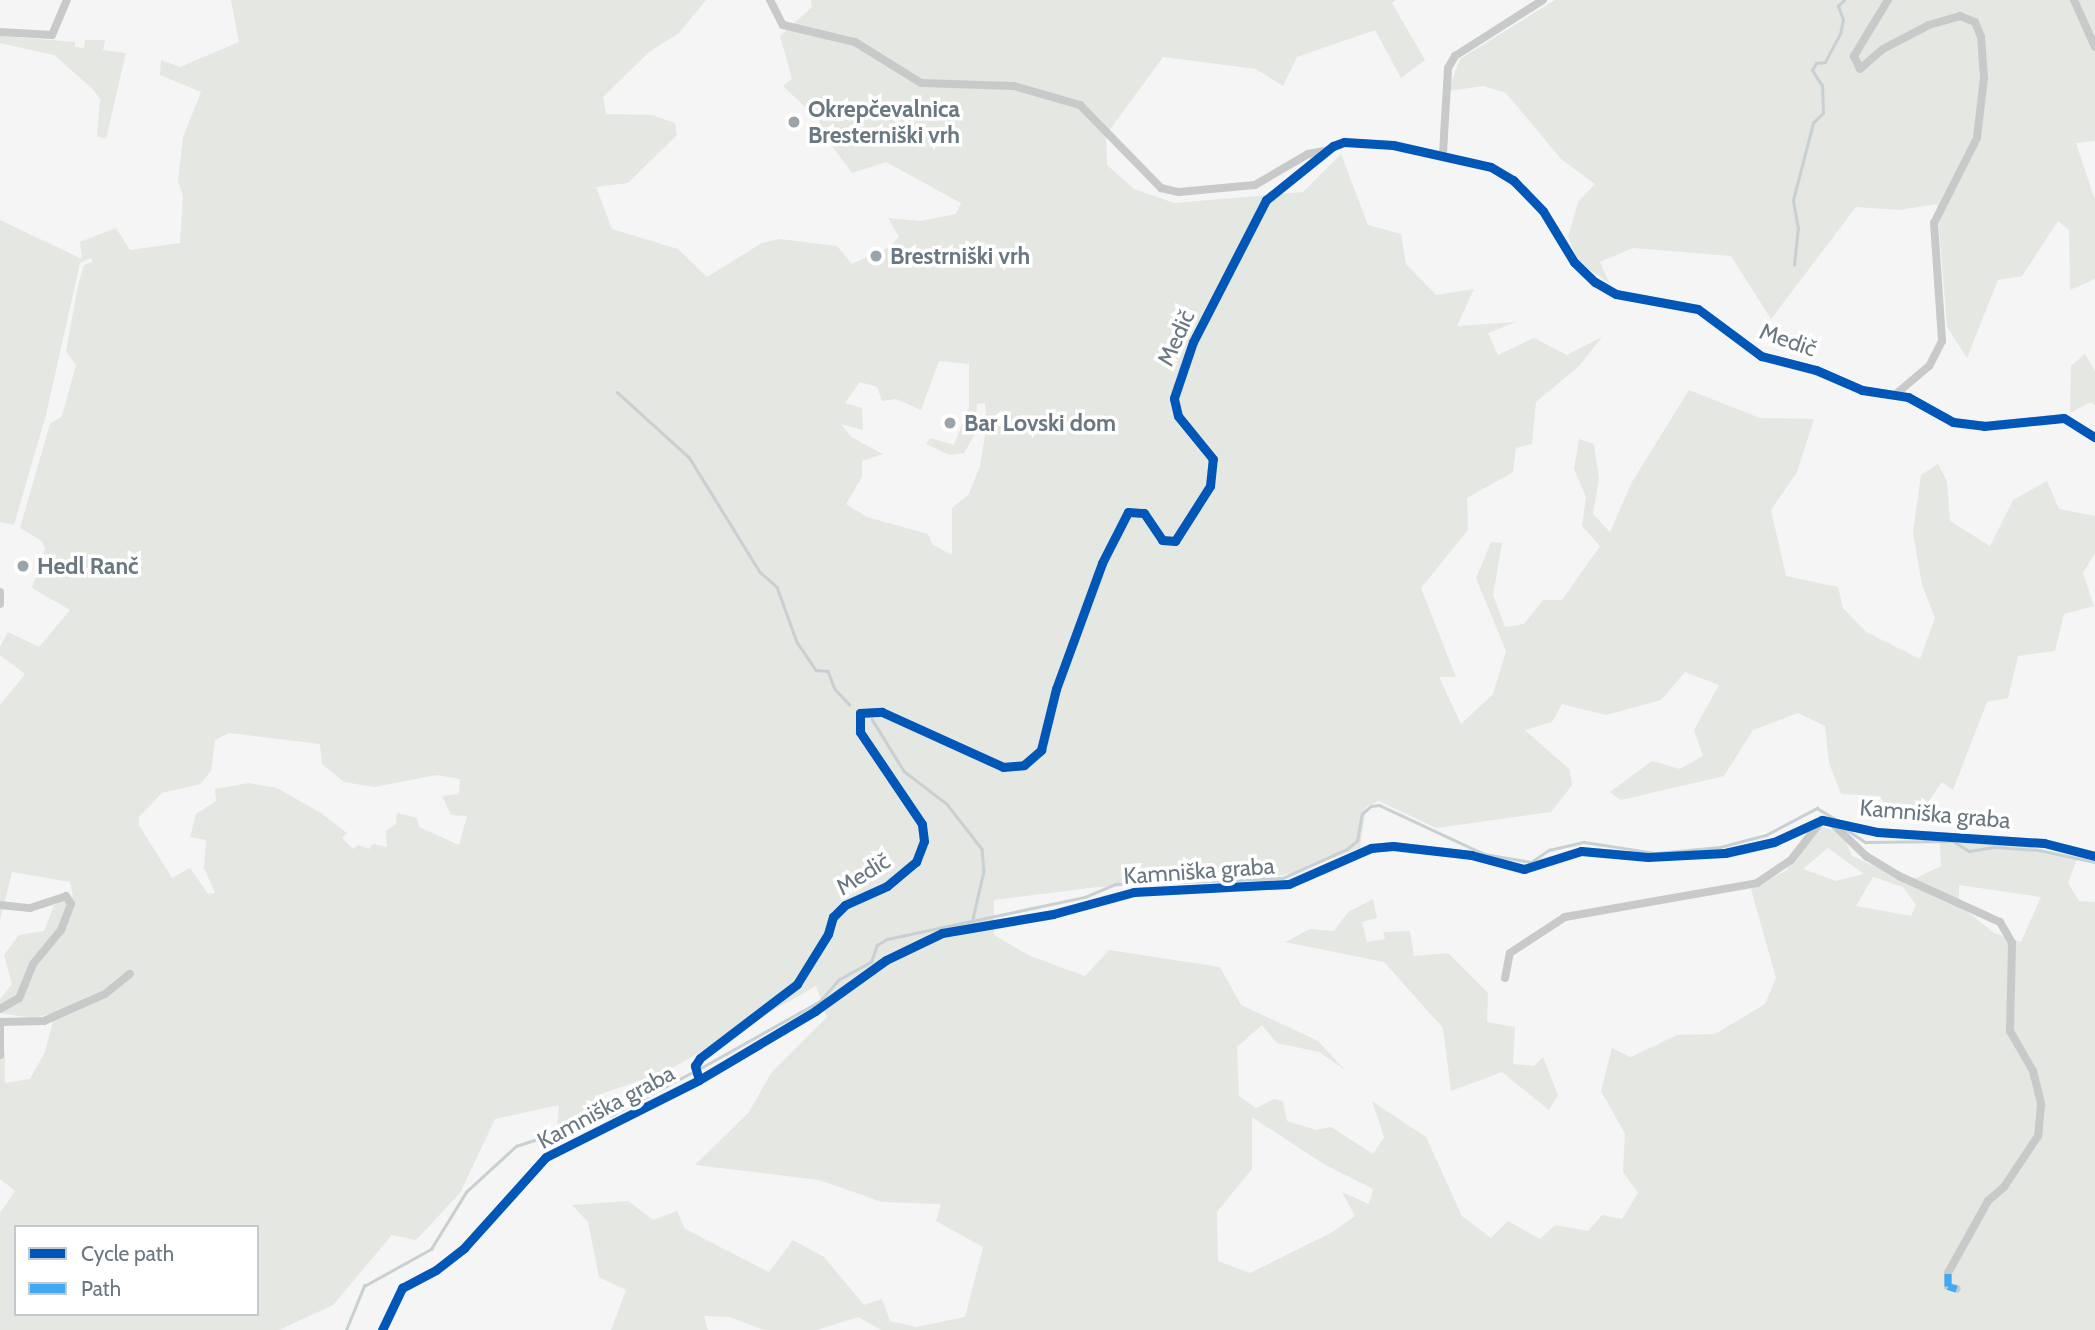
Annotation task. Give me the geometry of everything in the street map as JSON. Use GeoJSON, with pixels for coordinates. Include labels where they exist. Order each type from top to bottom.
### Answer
{"type":"FeatureCollection","features":[{"type":"Feature","properties":{"kind":"street"},"geometry":{"type":"LineString","coordinates":[[0,32],[51,35],[67,0]]}},
{"type":"Feature","properties":{"kind":"street"},"geometry":{"type":"LineString","coordinates":[[770,0],[783,25],[855,43],[921,83],[1014,86],[1080,105],[1161,188],[1179,192],[1255,185],[1308,155],[1323,151]]}},
{"type":"Feature","properties":{"kind":"street"},"geometry":{"type":"LineString","coordinates":[[1443,153],[1448,68],[1455,56],[1543,0]]}},
{"type":"Feature","properties":{"kind":"street"},"geometry":{"type":"LineString","coordinates":[[1888,0],[1854,56],[1860,69],[1869,65],[1883,49],[1929,25],[1960,16],[1975,22],[1981,37],[1984,78],[1977,138],[1934,223],[1942,341],[1928,366],[1896,394]]}},
{"type":"Feature","properties":{"kind":"street"},"geometry":{"type":"LineString","coordinates":[[2074,0],[2095,47]]}},
{"type":"Feature","properties":{"kind":"street","name":"Medič"},"geometry":{"type":"LineString","coordinates":[[697,1073],[699,1058],[797,984],[828,934],[833,917],[845,905],[887,886],[916,862],[923,841],[922,824],[860,733],[860,713],[881,712],[1003,767],[1024,765],[1041,750],[1056,689],[1083,626],[1102,563],[1128,512],[1144,513],[1162,540],[1175,541],[1210,486],[1213,459],[1178,416],[1177,380],[1203,322],[1238,262],[1254,218],[1266,200],[1323,151],[1344,142],[1359,142],[1443,153],[1491,167],[1513,180],[1543,211],[1574,262],[1616,294],[1698,309],[1761,356],[1816,370],[1862,390],[1896,394],[1953,422],[1984,426],[2064,418],[2095,437]]}},
{"type":"Feature","properties":{"kind":"street"},"geometry":{"type":"LineString","coordinates":[[0,592],[0,604]]}},
{"type":"Feature","properties":{"kind":"street"},"geometry":{"type":"LineString","coordinates":[[1505,978],[1510,953],[1565,917],[1757,883],[1791,860],[1822,820]]}},
{"type":"Feature","properties":{"kind":"street","name":"Kamniška graba"},"geometry":{"type":"LineString","coordinates":[[382,1330],[402,1288],[436,1270],[464,1248],[546,1157],[815,1011],[886,960],[942,933],[1053,914],[1134,892],[1289,884],[1371,848],[1471,855],[1524,869],[1581,850],[1648,857],[1725,853],[1774,842],[1822,820],[1836,825],[1851,824],[1886,833],[2044,843],[2095,856]]}},
{"type":"Feature","properties":{"kind":"street"},"geometry":{"type":"LineString","coordinates":[[1836,825],[1866,856],[1899,876],[2000,922],[2012,943],[2010,1031],[2032,1071],[2041,1104],[2038,1136],[2004,1187],[1988,1200],[1948,1273],[1948,1286],[1957,1289]]}},
{"type":"Feature","properties":{"kind":"street"},"geometry":{"type":"LineString","coordinates":[[0,905],[30,908],[66,896],[71,904],[61,930],[33,964],[19,998],[0,1009]]}},
{"type":"Feature","properties":{"kind":"street"},"geometry":{"type":"LineString","coordinates":[[0,1055],[0,1022],[44,1021],[105,994],[130,974]]}},
{"type":"Feature","properties":{"kind":"shaded area"},"geometry":{"type":"Polygon","coordinates":[[[231,0],[706,0],[679,33],[649,52],[603,97],[606,114],[652,115],[675,123],[677,135],[628,183],[596,187],[612,229],[678,249],[707,277],[762,243],[780,239],[837,246],[852,264],[889,247],[899,237],[888,218],[920,221],[956,214],[961,203],[886,162],[852,173],[823,134],[819,120],[783,86],[792,79],[780,36],[812,7],[811,0],[1396,0],[1392,3],[1425,60],[1401,78],[1375,30],[1297,57],[1283,86],[1256,69],[1163,57],[1106,135],[1107,165],[1134,189],[1174,203],[1303,192],[1341,154],[1368,225],[1401,234],[1406,264],[1436,295],[1474,289],[1457,326],[1516,322],[1488,333],[1498,355],[1534,338],[1567,355],[1602,337],[1579,366],[1536,402],[1532,444],[1516,448],[1513,472],[1467,498],[1468,530],[1421,588],[1456,677],[1439,677],[1461,724],[1493,694],[1506,651],[1476,578],[1491,542],[1502,543],[1493,595],[1505,627],[1524,624],[1543,600],[1562,600],[1600,546],[1582,526],[1586,497],[1574,469],[1579,439],[1594,444],[1599,478],[1593,514],[1610,532],[1632,482],[1689,390],[1760,418],[1814,419],[1797,472],[1771,510],[1786,576],[1838,587],[1843,608],[1866,632],[1920,659],[1935,618],[1922,585],[1913,533],[1921,475],[1938,464],[1947,481],[1950,521],[1990,546],[2013,500],[2047,481],[2059,509],[2095,516],[2095,553],[2083,573],[2094,606],[2064,614],[2055,651],[2018,656],[2008,698],[1987,702],[1953,790],[1942,782],[1927,804],[1888,812],[1880,796],[1841,794],[1829,763],[1825,726],[1798,713],[1753,730],[1724,776],[1621,800],[1610,792],[1652,761],[1680,769],[1703,756],[1694,730],[1719,685],[1685,672],[1661,700],[1606,715],[1562,704],[1552,722],[1525,730],[1570,770],[1572,785],[1551,812],[1436,828],[1379,801],[1366,807],[1360,848],[1293,873],[1243,882],[1098,887],[994,900],[994,935],[1028,955],[1085,976],[1109,950],[1220,967],[1241,1005],[1318,1041],[1345,1070],[1319,1052],[1277,1043],[1262,1025],[1237,1047],[1239,1096],[1256,1108],[1274,1099],[1283,1101],[1287,1121],[1316,1130],[1331,1127],[1373,1154],[1384,1137],[1372,1101],[1426,1137],[1462,1216],[1491,1238],[1508,1221],[1540,1239],[1555,1225],[1588,1231],[1602,1215],[1622,1219],[1638,1193],[1623,1172],[1625,1134],[1601,1091],[1612,1048],[1631,1057],[1677,1035],[1715,1034],[1765,1004],[1776,978],[1751,889],[1787,870],[1802,840],[1823,827],[1842,833],[1852,856],[1908,882],[1941,866],[1940,841],[2021,844],[2077,859],[2068,883],[2079,901],[2095,902],[2095,1330],[881,1330],[858,1317],[817,1330],[765,1330],[729,1317],[704,1316],[708,1330],[611,1330],[626,1290],[599,1277],[588,1222],[572,1205],[628,1201],[653,1220],[677,1211],[685,1229],[769,1272],[793,1240],[824,1257],[864,1305],[882,1299],[890,1321],[916,1327],[965,1317],[983,1247],[936,1221],[941,1204],[882,1202],[819,1180],[695,1165],[749,1112],[771,1073],[827,1017],[816,986],[665,1072],[595,1096],[592,1127],[556,1137],[559,1105],[495,1119],[460,1193],[416,1240],[392,1235],[333,1305],[279,1330],[0,1330],[0,1213],[15,1191],[0,1179],[0,1058],[5,1051],[5,1083],[30,1079],[45,1052],[55,1013],[32,1018],[0,1013],[0,999],[12,984],[4,955],[19,935],[44,931],[54,905],[73,897],[70,882],[12,872],[0,920],[0,705],[25,674],[0,655],[0,647],[8,632],[39,647],[70,610],[32,588],[45,549],[42,541],[20,528],[50,424],[62,416],[76,365],[66,351],[84,265],[93,262],[91,258],[80,263],[46,415],[14,525],[0,522],[0,220],[82,259],[80,242],[116,228],[130,250],[180,243],[183,196],[178,180],[183,137],[201,92],[160,75],[161,60],[180,67],[239,42],[231,0]],[[939,361],[921,410],[896,399],[882,401],[877,387],[860,382],[845,403],[862,408],[863,430],[841,424],[851,437],[883,454],[862,461],[862,477],[846,504],[867,517],[928,534],[933,545],[952,555],[952,508],[969,494],[980,466],[987,423],[985,403],[977,404],[975,434],[964,453],[949,455],[926,444],[930,438],[954,445],[969,407],[969,364],[939,361]],[[229,733],[215,740],[211,771],[200,784],[162,793],[139,817],[139,825],[172,878],[190,868],[208,894],[215,893],[204,868],[206,840],[190,837],[196,814],[216,801],[215,789],[249,783],[277,788],[321,813],[347,833],[342,838],[353,849],[358,845],[369,849],[373,844],[387,847],[386,831],[396,824],[397,813],[417,818],[419,827],[459,845],[467,816],[451,815],[442,796],[459,794],[460,779],[437,775],[374,787],[344,782],[322,764],[320,744],[229,733]],[[1828,848],[1803,869],[1836,881],[1864,874],[1828,848]],[[1873,877],[1856,906],[1911,916],[1916,905],[1903,887],[1873,877]],[[1959,885],[1959,905],[1994,933],[2021,942],[2041,897],[1959,885]],[[1252,1117],[1252,1169],[1217,1212],[1218,1261],[1250,1273],[1331,1233],[1355,1216],[1342,1192],[1369,1204],[1373,1189],[1325,1165],[1252,1117]]]}},
{"type":"Feature","properties":{"kind":"shaded area"},"geometry":{"type":"Polygon","coordinates":[[[1555,0],[2095,0],[2095,141],[2076,143],[2095,200],[2095,279],[2070,290],[2069,230],[2058,221],[2022,276],[1998,280],[1967,358],[1947,327],[1937,204],[1899,210],[1856,207],[1771,319],[1731,256],[1633,248],[1600,262],[1610,284],[1579,262],[1568,237],[1578,202],[1595,184],[1561,159],[1506,93],[1483,86],[1448,91],[1460,59],[1555,0]]]}},
{"type":"Feature","properties":{"kind":"shaded area"},"geometry":{"type":"Polygon","coordinates":[[[0,36],[75,42],[75,47],[84,48],[85,40],[105,40],[103,50],[126,53],[106,139],[97,136],[100,99],[93,89],[54,55],[0,43],[0,36]]]}},
{"type":"Feature","properties":{"kind":"shaded area"},"geometry":{"type":"Polygon","coordinates":[[[2085,354],[2095,371],[2095,405],[2091,402],[2070,413],[2071,366],[2085,354]]]}},
{"type":"Feature","properties":{"kind":"shaded area"},"geometry":{"type":"Polygon","coordinates":[[[1373,899],[1377,918],[1362,922],[1367,942],[1385,939],[1383,932],[1410,931],[1414,956],[1448,953],[1488,993],[1487,1022],[1515,1027],[1513,1064],[1534,1066],[1543,1057],[1558,1095],[1549,1110],[1502,1072],[1451,1091],[1443,1028],[1384,962],[1285,942],[1310,929],[1334,931],[1348,912],[1373,899]]]}},
{"type":"Feature","properties":{"kind":"waterway"},"geometry":{"type":"LineString","coordinates":[[1794,265],[1798,229],[1793,200],[1813,123],[1823,113],[1822,86],[1812,70],[1816,63],[1825,62],[1840,34],[1843,20],[1838,6],[1844,0]]}},
{"type":"Feature","properties":{"kind":"waterway"},"geometry":{"type":"LineString","coordinates":[[617,392],[689,457],[760,572],[777,587],[797,642],[816,670],[828,671],[835,689],[849,704]]}},
{"type":"Feature","properties":{"kind":"waterway"},"geometry":{"type":"LineString","coordinates":[[872,719],[904,771],[947,804],[982,849],[984,871],[973,919]]}},
{"type":"Feature","properties":{"kind":"waterway"},"geometry":{"type":"LineString","coordinates":[[699,1069],[820,1001],[838,980],[871,962],[877,945],[887,939],[1085,897],[1115,884],[1283,878],[1347,849],[1357,841],[1362,814],[1371,806],[1379,805],[1484,854],[1531,862],[1549,850],[1584,842],[1656,853],[1720,847],[1766,835],[1817,808],[1839,821]]}},
{"type":"Feature","properties":{"kind":"waterway"},"geometry":{"type":"LineString","coordinates":[[1843,827],[1865,842],[1953,841],[1969,851],[1995,847],[2039,850],[2095,862]]}},
{"type":"Feature","properties":{"kind":"waterway"},"geometry":{"type":"LineString","coordinates":[[346,1330],[364,1286],[431,1249],[466,1192],[516,1146],[612,1115],[693,1072]]}},
{"type":"Feature","properties":{"kind":"marked path"},"geometry":{"type":"LineString","coordinates":[[1948,1273],[1948,1286],[1957,1289]]}},
{"type":"Feature","properties":{"kind":"cycle path"},"geometry":{"type":"LineString","coordinates":[[699,1080],[695,1066],[700,1058],[797,984],[828,934],[833,917],[845,905],[887,886],[916,862],[924,841],[922,824],[860,732],[860,713],[882,712],[1003,767],[1024,765],[1041,750],[1056,689],[1102,563],[1128,512],[1144,513],[1162,540],[1175,541],[1210,486],[1213,459],[1178,416],[1174,398],[1193,342],[1266,200],[1333,146],[1344,142],[1393,145],[1491,167],[1513,180],[1543,211],[1574,262],[1595,282],[1616,294],[1698,309],[1761,356],[1816,370],[1862,390],[1908,397],[1953,422],[1984,426],[2064,418],[2095,437]]}},
{"type":"Feature","properties":{"kind":"cycle path"},"geometry":{"type":"LineString","coordinates":[[382,1330],[402,1288],[436,1270],[464,1248],[546,1157],[699,1080],[815,1011],[886,960],[942,933],[1053,914],[1134,892],[1289,884],[1371,848],[1393,846],[1471,855],[1524,869],[1581,851],[1648,857],[1725,853],[1774,842],[1822,820],[1877,832],[2044,843],[2095,856]]}},
{"type":"Feature","properties":{"kind":"place","name":"Okrepčevalnica Bresterniški vrh"},"geometry":{"type":"Point","coordinates":[794,122]}},
{"type":"Feature","properties":{"kind":"place","name":"Brestrniški vrh"},"geometry":{"type":"Point","coordinates":[876,256]}},
{"type":"Feature","properties":{"kind":"place","name":"Bar Lovski dom"},"geometry":{"type":"Point","coordinates":[950,423]}},
{"type":"Feature","properties":{"kind":"place","name":"Hedl Ranč"},"geometry":{"type":"Point","coordinates":[23,566]}}]}
